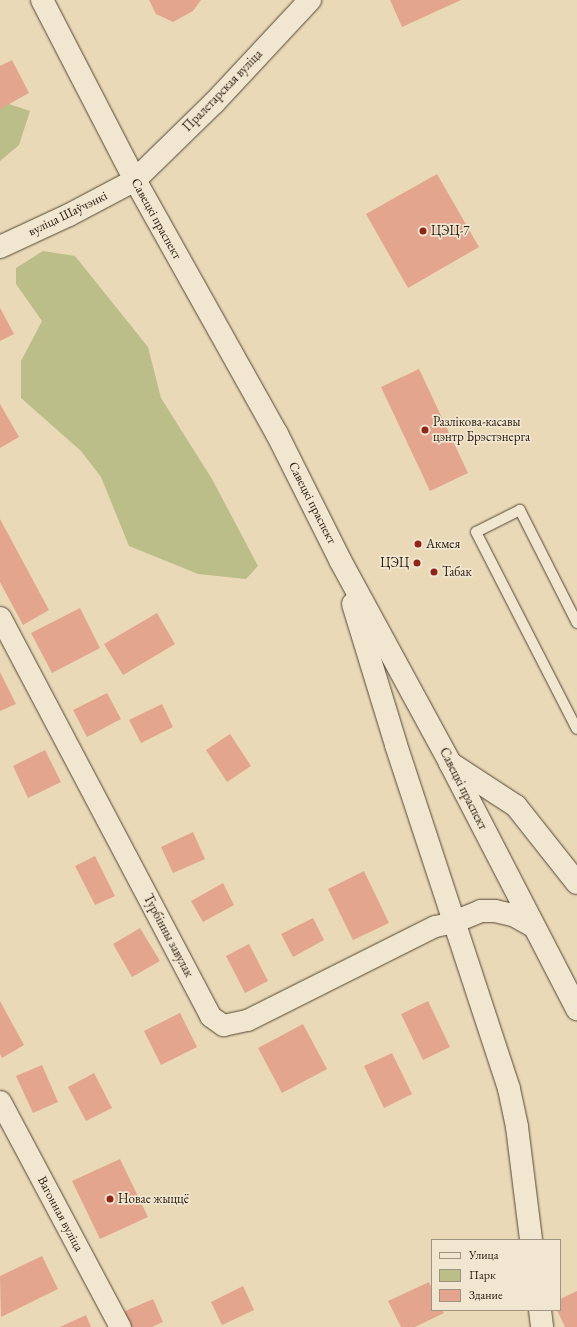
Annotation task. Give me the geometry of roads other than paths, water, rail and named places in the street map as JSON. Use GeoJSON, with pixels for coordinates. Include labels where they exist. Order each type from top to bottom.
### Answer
{"type":"FeatureCollection","features":[{"type":"Feature","properties":{"kind":"main road","name":"Савецкі праспект"},"geometry":{"type":"LineString","coordinates":[[42,0],[135,180],[277,434],[340,560],[450,763],[577,1009]]}},
{"type":"Feature","properties":{"kind":"main road","name":"Пралетарская вуліца"},"geometry":{"type":"LineString","coordinates":[[135,180],[214,103],[310,0]]}},
{"type":"Feature","properties":{"kind":"main road","name":"вуліца Шаўчэнкі"},"geometry":{"type":"LineString","coordinates":[[0,247],[69,215],[135,180]]}},
{"type":"Feature","properties":{"kind":"main road"},"geometry":{"type":"LineString","coordinates":[[340,560],[396,745],[509,1089],[517,1127],[531,1239]]}},
{"type":"Feature","properties":{"kind":"main road"},"geometry":{"type":"LineString","coordinates":[[450,763],[516,806],[577,883]]}},
{"type":"Feature","properties":{"kind":"main road"},"geometry":{"type":"LineString","coordinates":[[454,922],[476,913],[495,911],[513,915],[533,926]]}},
{"type":"Feature","properties":{"kind":"main road"},"geometry":{"type":"LineString","coordinates":[[540,1311],[542,1327]]}},
{"type":"Feature","properties":{"kind":"street","name":"Турбінны завулак"},"geometry":{"type":"LineString","coordinates":[[0,617],[210,1016],[223,1025],[247,1020],[435,926],[454,922]]}},
{"type":"Feature","properties":{"kind":"street","name":"Вагонная вуліца"},"geometry":{"type":"LineString","coordinates":[[0,1101],[120,1327]]}},
{"type":"Feature","properties":{"kind":"lane"},"geometry":{"type":"LineString","coordinates":[[577,623],[520,510],[476,532],[577,729]]}},
{"type":"Feature","properties":{"kind":"place","name":"ЦЭЦ-7"},"geometry":{"type":"Point","coordinates":[423,231]}},
{"type":"Feature","properties":{"kind":"place","name":"Разлікова-касавы цэнтр Брэстэнерга"},"geometry":{"type":"Point","coordinates":[425,430]}},
{"type":"Feature","properties":{"kind":"place","name":"Акмея"},"geometry":{"type":"Point","coordinates":[418,544]}},
{"type":"Feature","properties":{"kind":"place","name":"ЦЭЦ"},"geometry":{"type":"Point","coordinates":[417,563]}},
{"type":"Feature","properties":{"kind":"place","name":"Табак"},"geometry":{"type":"Point","coordinates":[434,572]}},
{"type":"Feature","properties":{"kind":"place","name":"Новае жыццё"},"geometry":{"type":"Point","coordinates":[110,1199]}}]}
